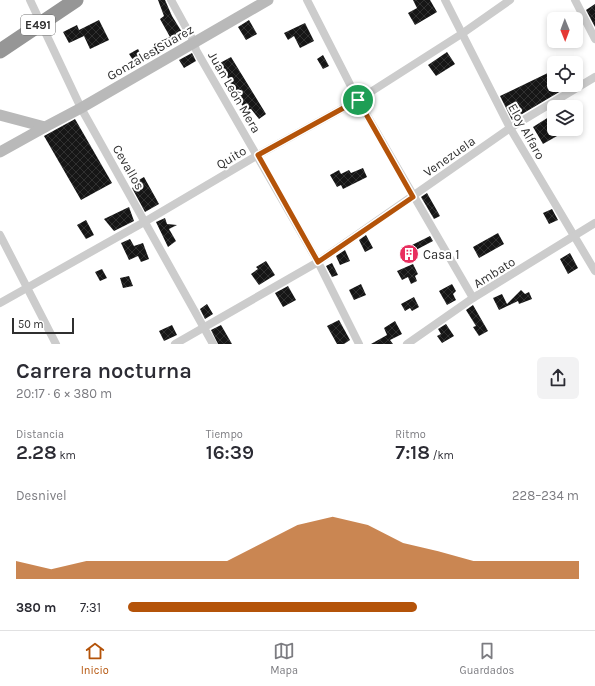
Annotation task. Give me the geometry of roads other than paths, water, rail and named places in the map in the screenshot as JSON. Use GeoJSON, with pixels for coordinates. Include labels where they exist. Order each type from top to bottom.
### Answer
{"type":"FeatureCollection","features":[{"type":"Feature","properties":{"kind":"highway","name":"E491"},"geometry":{"type":"LineString","coordinates":[[0,51],[76,0]]}},
{"type":"Feature","properties":{"kind":"street","name":"Cevallos"},"geometry":{"type":"LineString","coordinates":[[30,0],[82,108],[213,344]]}},
{"type":"Feature","properties":{"kind":"street","name":"Juan León Mera"},"geometry":{"type":"LineString","coordinates":[[170,0],[194,42],[196,50],[258,155],[318,262],[359,344]]}},
{"type":"Feature","properties":{"kind":"street","name":"Gonzales Suarez"},"geometry":{"type":"LineString","coordinates":[[0,152],[82,108],[268,0]]}},
{"type":"Feature","properties":{"kind":"street"},"geometry":{"type":"LineString","coordinates":[[307,0],[358,100],[473,298]]}},
{"type":"Feature","properties":{"kind":"street","name":"Eloy Alfaro"},"geometry":{"type":"LineString","coordinates":[[445,0],[510,128],[595,271]]}},
{"type":"Feature","properties":{"kind":"street","name":"Quito"},"geometry":{"type":"LineString","coordinates":[[0,303],[146,221],[258,155],[358,100],[463,33],[510,0]]}},
{"type":"Feature","properties":{"kind":"street"},"geometry":{"type":"LineString","coordinates":[[575,0],[595,39]]}},
{"type":"Feature","properties":{"kind":"street","name":"Venezuela"},"geometry":{"type":"LineString","coordinates":[[175,344],[318,262],[510,128],[595,77]]}},
{"type":"Feature","properties":{"kind":"street"},"geometry":{"type":"LineString","coordinates":[[0,114],[45,127]]}},
{"type":"Feature","properties":{"kind":"street","name":"Ambato"},"geometry":{"type":"LineString","coordinates":[[407,344],[473,298],[595,223]]}},
{"type":"Feature","properties":{"kind":"street"},"geometry":{"type":"LineString","coordinates":[[0,235],[56,344]]}},
{"type":"Feature","properties":{"kind":"place","name":"Casa 1"},"geometry":{"type":"Point","coordinates":[409,254]}}]}
